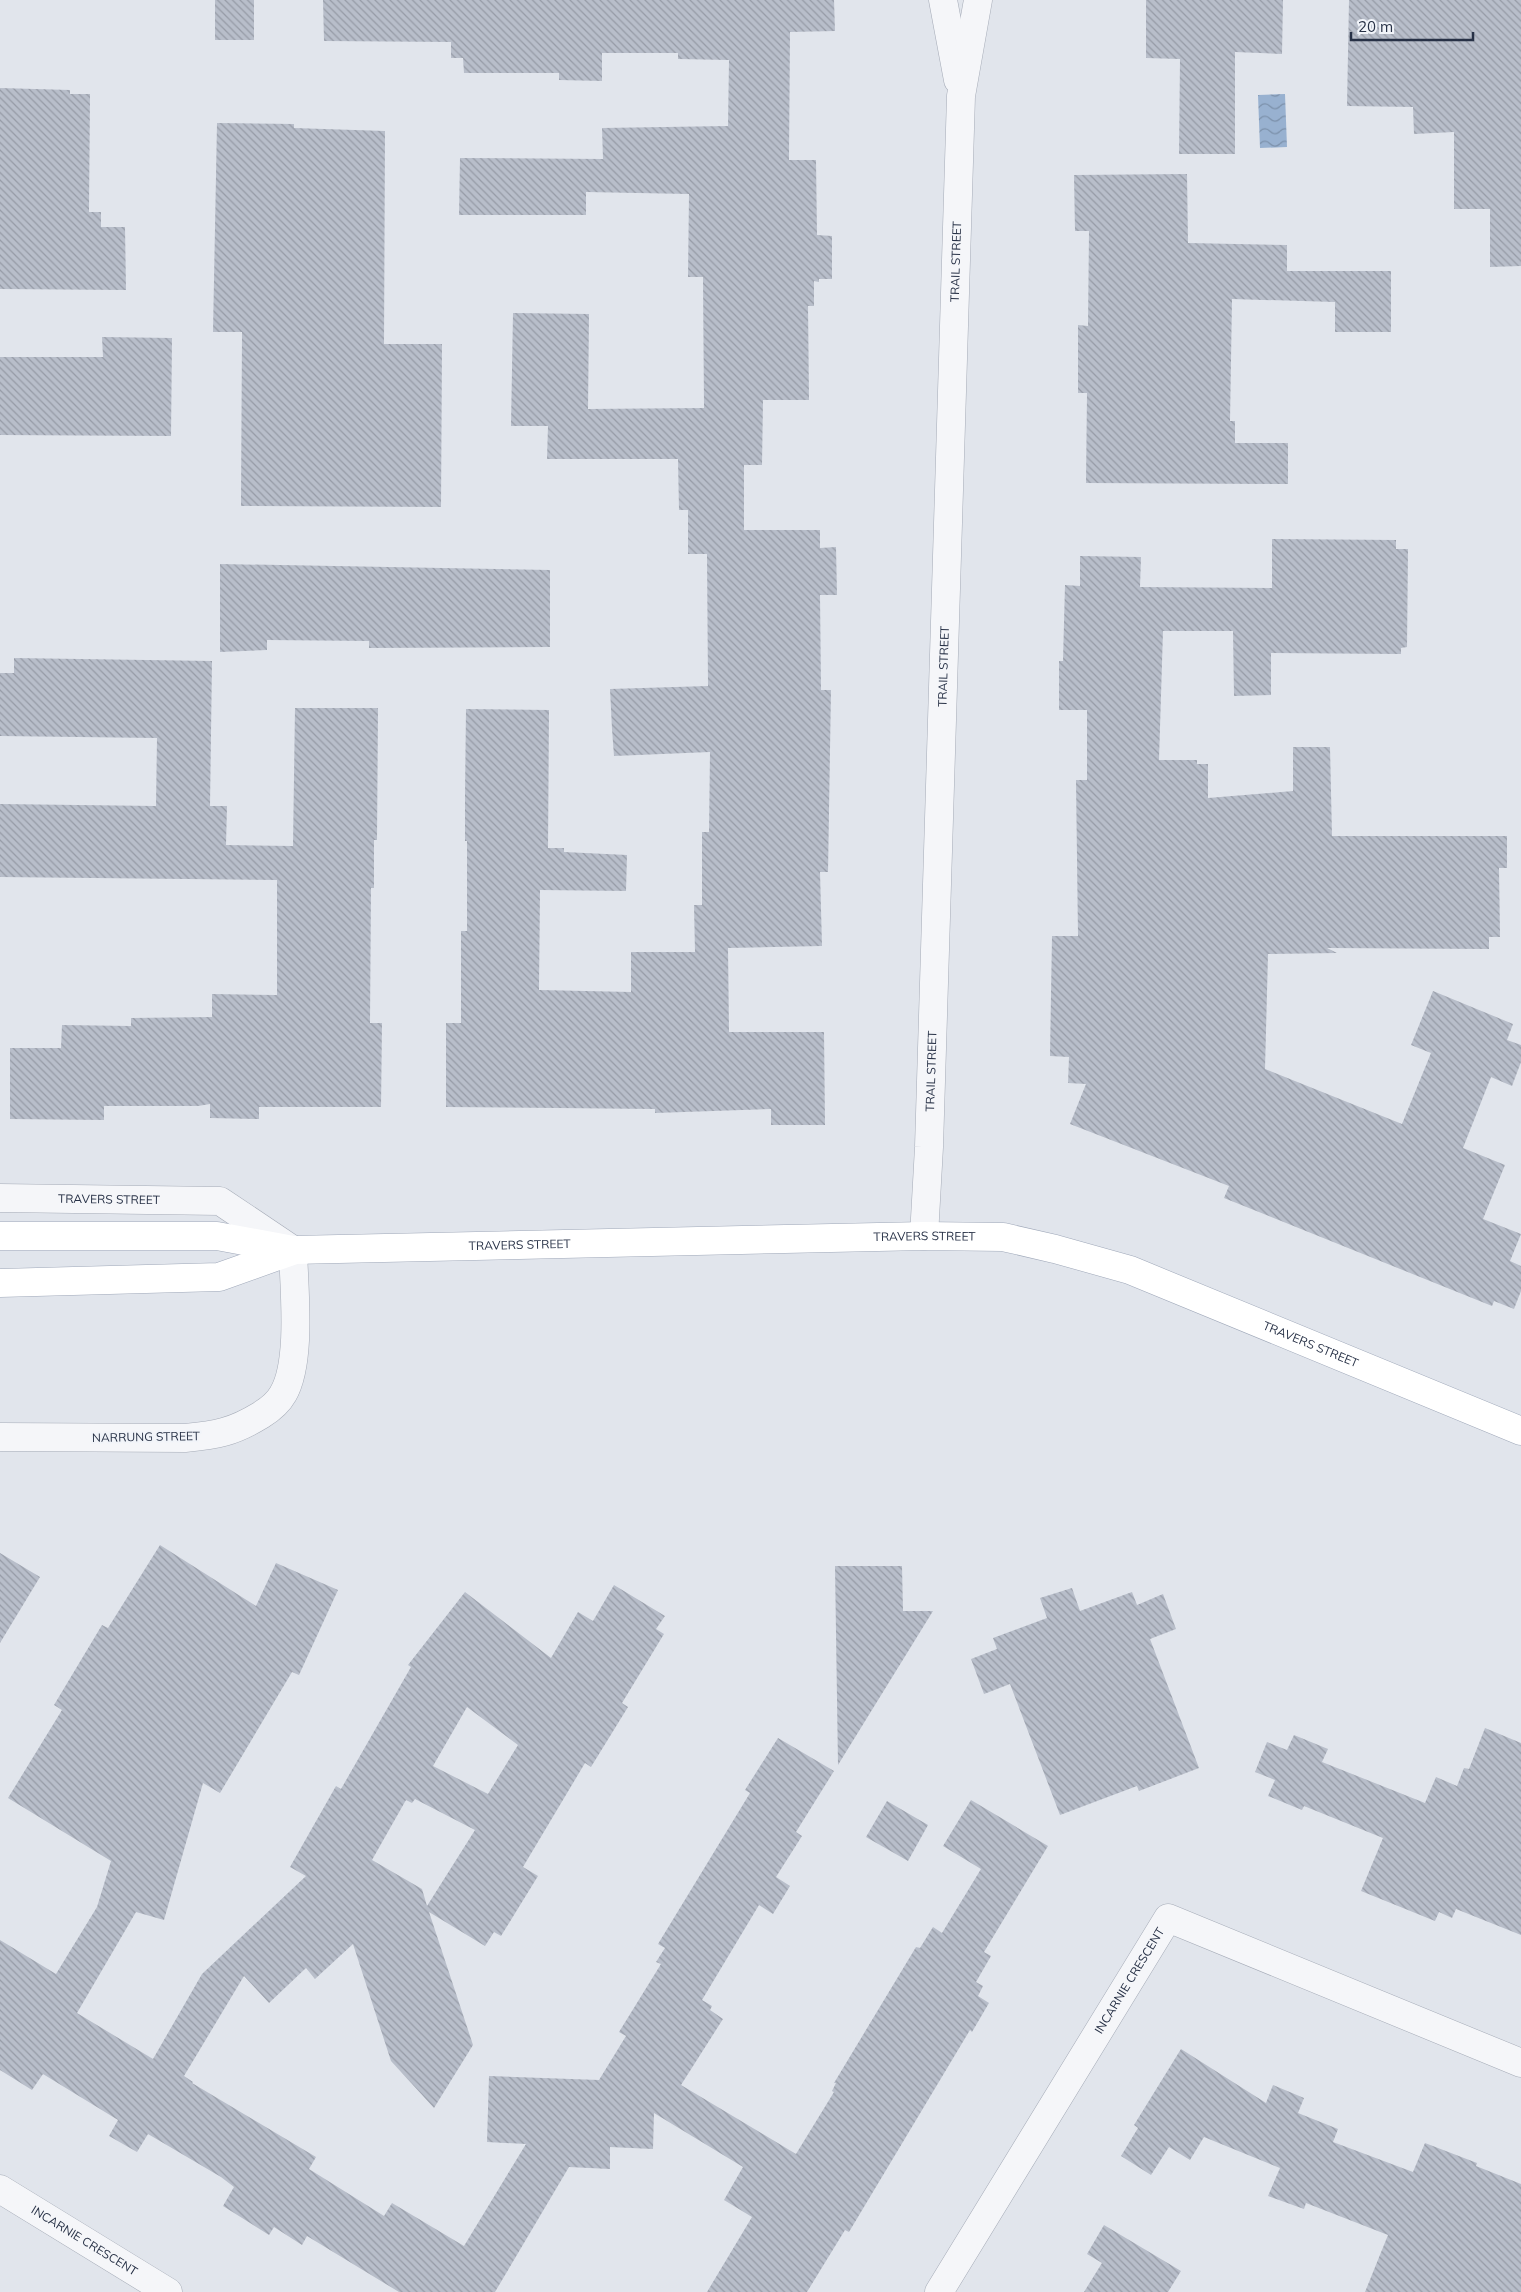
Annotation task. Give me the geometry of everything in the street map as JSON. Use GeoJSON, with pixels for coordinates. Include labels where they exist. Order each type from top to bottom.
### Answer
{"type":"FeatureCollection","features":[{"type":"Feature","properties":{"kind":"main road","name":"TRAVERS STREET"},"geometry":{"type":"LineString","coordinates":[[0,1236],[217,1236],[293,1250],[924,1236],[1003,1237],[1130,1270],[1521,1431]]}},
{"type":"Feature","properties":{"kind":"main road","name":"TRAVERS STREET"},"geometry":{"type":"LineString","coordinates":[[0,1283],[220,1277],[293,1250]]}},
{"type":"Feature","properties":{"kind":"street","name":"TRAIL STREET"},"geometry":{"type":"LineString","coordinates":[[942,0],[961,96]]}},
{"type":"Feature","properties":{"kind":"street","name":"TRAIL STREET"},"geometry":{"type":"LineString","coordinates":[[924,1236],[933,1030],[961,96],[978,0]]}},
{"type":"Feature","properties":{"kind":"street","name":"TRAVERS STREET"},"geometry":{"type":"LineString","coordinates":[[0,1198],[220,1201],[293,1250]]}},
{"type":"Feature","properties":{"kind":"street","name":"NARRUNG STREET"},"geometry":{"type":"LineString","coordinates":[[0,1437],[185,1438],[216,1435],[240,1428],[272,1408],[283,1395],[290,1379],[294,1352],[293,1250]]}},
{"type":"Feature","properties":{"kind":"street","name":"INCARNIE CRESCENT"},"geometry":{"type":"LineString","coordinates":[[939,2292],[1168,1918],[1521,2063]]}},
{"type":"Feature","properties":{"kind":"street","name":"INCARNIE CRESCENT"},"geometry":{"type":"LineString","coordinates":[[0,2189],[168,2292]]}},
{"type":"Feature","properties":{"kind":"water"},"geometry":{"type":"Polygon","coordinates":[[[1285,94],[1287,147],[1260,148],[1258,95],[1285,94]]]}},
{"type":"Feature","properties":{"kind":"building"},"geometry":{"type":"Polygon","coordinates":[[[215,0],[254,0],[254,40],[215,40],[215,0]]]}},
{"type":"Feature","properties":{"kind":"building"},"geometry":{"type":"Polygon","coordinates":[[[323,0],[834,0],[835,31],[790,32],[789,160],[816,160],[817,235],[832,236],[832,279],[819,279],[819,282],[814,281],[814,306],[808,306],[809,400],[763,400],[762,465],[744,465],[744,530],[820,530],[820,548],[836,547],[837,595],[820,595],[821,690],[831,690],[828,872],[820,872],[822,946],[728,948],[729,1032],[824,1032],[825,1125],[771,1125],[771,1109],[655,1113],[655,1109],[446,1107],[446,1023],[461,1023],[461,931],[467,931],[467,841],[465,841],[466,709],[549,710],[548,848],[564,848],[564,852],[627,855],[626,891],[540,890],[539,990],[631,992],[631,952],[695,952],[694,905],[702,905],[702,832],[709,832],[710,752],[614,756],[610,689],[708,686],[707,554],[688,554],[688,510],[679,510],[678,459],[547,459],[548,426],[511,426],[513,313],[589,314],[588,409],[704,408],[703,277],[688,277],[689,194],[586,192],[586,215],[459,215],[460,158],[603,159],[602,128],[728,126],[729,60],[678,59],[678,53],[602,53],[602,81],[559,80],[559,73],[464,73],[463,58],[451,58],[451,42],[324,41],[323,0]]]}},
{"type":"Feature","properties":{"kind":"building"},"geometry":{"type":"Polygon","coordinates":[[[1146,0],[1283,0],[1282,54],[1235,52],[1235,154],[1179,154],[1180,59],[1146,58],[1146,0]]]}},
{"type":"Feature","properties":{"kind":"building"},"geometry":{"type":"Polygon","coordinates":[[[1349,0],[1521,0],[1521,266],[1490,267],[1490,209],[1454,209],[1454,132],[1414,134],[1413,107],[1347,106],[1349,0]]]}},
{"type":"Feature","properties":{"kind":"building"},"geometry":{"type":"Polygon","coordinates":[[[0,88],[70,90],[70,94],[90,94],[89,212],[101,212],[101,227],[125,227],[126,290],[0,289],[0,88]]]}},
{"type":"Feature","properties":{"kind":"building"},"geometry":{"type":"Polygon","coordinates":[[[217,123],[294,124],[294,128],[385,131],[384,344],[442,344],[441,507],[241,506],[242,332],[213,332],[217,123]]]}},
{"type":"Feature","properties":{"kind":"building"},"geometry":{"type":"Polygon","coordinates":[[[1187,174],[1188,243],[1287,245],[1287,271],[1391,271],[1391,332],[1335,332],[1335,302],[1232,299],[1230,421],[1235,421],[1235,443],[1288,443],[1288,484],[1086,483],[1087,393],[1078,393],[1078,325],[1088,326],[1089,231],[1075,231],[1074,175],[1187,174]]]}},
{"type":"Feature","properties":{"kind":"building"},"geometry":{"type":"Polygon","coordinates":[[[102,337],[172,338],[171,436],[0,435],[0,357],[103,357],[102,337]]]}},
{"type":"Feature","properties":{"kind":"building"},"geometry":{"type":"Polygon","coordinates":[[[1272,539],[1396,540],[1396,549],[1408,549],[1407,647],[1401,648],[1401,654],[1271,653],[1271,695],[1234,696],[1233,631],[1163,631],[1159,760],[1197,760],[1197,764],[1208,764],[1208,798],[1293,791],[1293,747],[1330,747],[1332,836],[1507,836],[1507,868],[1499,868],[1500,937],[1489,937],[1489,949],[1327,948],[1337,953],[1268,954],[1265,1069],[1402,1124],[1431,1053],[1411,1045],[1433,991],[1513,1024],[1507,1040],[1521,1045],[1521,1062],[1512,1086],[1491,1077],[1463,1148],[1505,1165],[1483,1219],[1521,1234],[1510,1261],[1521,1266],[1521,1291],[1514,1309],[1494,1301],[1492,1306],[1224,1198],[1229,1186],[1070,1124],[1086,1084],[1068,1083],[1069,1057],[1050,1056],[1052,936],[1078,936],[1076,780],[1087,780],[1087,710],[1059,710],[1059,661],[1063,661],[1065,585],[1080,586],[1080,556],[1141,557],[1140,587],[1272,588],[1272,539]]]}},
{"type":"Feature","properties":{"kind":"building"},"geometry":{"type":"Polygon","coordinates":[[[220,564],[550,570],[550,647],[369,648],[369,641],[267,640],[267,650],[220,652],[220,564]]]}},
{"type":"Feature","properties":{"kind":"building"},"geometry":{"type":"Polygon","coordinates":[[[14,658],[212,661],[210,806],[227,806],[226,845],[293,846],[295,708],[378,708],[377,840],[374,840],[374,888],[371,888],[370,1023],[382,1023],[381,1107],[259,1107],[259,1119],[210,1118],[210,1104],[198,1106],[104,1106],[104,1120],[10,1119],[10,1048],[61,1048],[62,1025],[131,1026],[131,1018],[212,1017],[212,994],[277,995],[277,880],[0,877],[0,804],[156,806],[157,738],[0,736],[0,673],[14,673],[14,658]]]}},
{"type":"Feature","properties":{"kind":"building"},"geometry":{"type":"Polygon","coordinates":[[[160,1545],[256,1606],[276,1563],[338,1590],[299,1675],[292,1672],[220,1793],[203,1783],[164,1920],[136,1912],[77,2013],[153,2059],[202,1974],[306,1876],[290,1867],[336,1786],[341,1789],[411,1667],[408,1665],[465,1592],[551,1658],[578,1612],[593,1621],[614,1585],[665,1616],[656,1629],[664,1634],[622,1703],[628,1707],[591,1767],[585,1763],[523,1867],[538,1876],[501,1936],[494,1932],[485,1946],[429,1912],[473,2045],[434,2108],[391,2061],[353,1944],[315,1979],[306,1968],[269,2003],[244,1976],[184,2076],[192,2083],[316,2157],[309,2169],[384,2216],[392,2203],[464,2246],[526,2144],[487,2142],[489,2076],[599,2080],[626,2036],[619,2032],[661,1964],[656,1962],[665,1948],[658,1944],[750,1793],[745,1790],[778,1738],[834,1771],[796,1832],[802,1836],[776,1877],[790,1886],[773,1914],[759,1905],[702,2000],[712,2006],[710,2010],[723,2019],[681,2085],[796,2154],[834,2092],[832,2091],[836,2083],[834,2083],[916,1947],[920,1948],[933,1927],[942,1933],[981,1869],[943,1846],[971,1800],[1048,1846],[984,1952],[991,1956],[976,1982],[983,1986],[978,1996],[989,2003],[972,2032],[970,2030],[849,2232],[845,2230],[807,2292],[707,2292],[752,2217],[724,2200],[743,2167],[654,2113],[653,2149],[610,2147],[610,2169],[569,2167],[495,2292],[399,2292],[307,2236],[302,2245],[274,2227],[269,2235],[223,2206],[234,2187],[221,2177],[148,2134],[137,2152],[109,2136],[118,2120],[43,2074],[32,2090],[0,2070],[0,1940],[56,1974],[97,1907],[111,1861],[8,1798],[62,1710],[54,1705],[102,1625],[108,1628],[160,1545]],[[467,1707],[433,1766],[488,1794],[518,1745],[467,1707]],[[415,1799],[412,1803],[406,1800],[372,1860],[422,1889],[427,1906],[475,1830],[415,1799]]]}},
{"type":"Feature","properties":{"kind":"building"},"geometry":{"type":"Polygon","coordinates":[[[0,1553],[40,1577],[0,1643],[0,1553]]]}},
{"type":"Feature","properties":{"kind":"building"},"geometry":{"type":"Polygon","coordinates":[[[835,1566],[902,1566],[903,1611],[933,1611],[838,1765],[835,1566]]]}},
{"type":"Feature","properties":{"kind":"building"},"geometry":{"type":"Polygon","coordinates":[[[1072,1588],[1080,1611],[1132,1592],[1137,1605],[1163,1594],[1176,1629],[1150,1639],[1199,1768],[1139,1791],[1137,1786],[1060,1815],[1010,1684],[984,1694],[971,1659],[997,1649],[993,1638],[1047,1618],[1040,1598],[1072,1588]]]}},
{"type":"Feature","properties":{"kind":"building"},"geometry":{"type":"Polygon","coordinates":[[[1485,1728],[1521,1743],[1521,1935],[1456,1909],[1452,1918],[1439,1912],[1435,1921],[1361,1891],[1383,1838],[1304,1806],[1302,1810],[1268,1796],[1275,1780],[1255,1772],[1267,1742],[1287,1750],[1294,1735],[1328,1749],[1322,1762],[1425,1803],[1436,1777],[1457,1786],[1464,1768],[1469,1769],[1485,1728]]]}},
{"type":"Feature","properties":{"kind":"building"},"geometry":{"type":"Polygon","coordinates":[[[887,1801],[928,1825],[908,1861],[866,1837],[887,1801]]]}},
{"type":"Feature","properties":{"kind":"building"},"geometry":{"type":"Polygon","coordinates":[[[1181,2049],[1266,2103],[1273,2085],[1304,2098],[1298,2113],[1338,2129],[1333,2142],[1413,2172],[1425,2143],[1477,2163],[1476,2166],[1521,2184],[1521,2292],[1365,2292],[1388,2235],[1306,2203],[1304,2209],[1268,2196],[1280,2168],[1204,2137],[1190,2160],[1169,2147],[1151,2175],[1121,2156],[1138,2128],[1134,2125],[1181,2049]]]}},
{"type":"Feature","properties":{"kind":"building"},"geometry":{"type":"Polygon","coordinates":[[[1104,2225],[1181,2271],[1168,2292],[1084,2292],[1102,2263],[1087,2254],[1104,2225]]]}}]}
